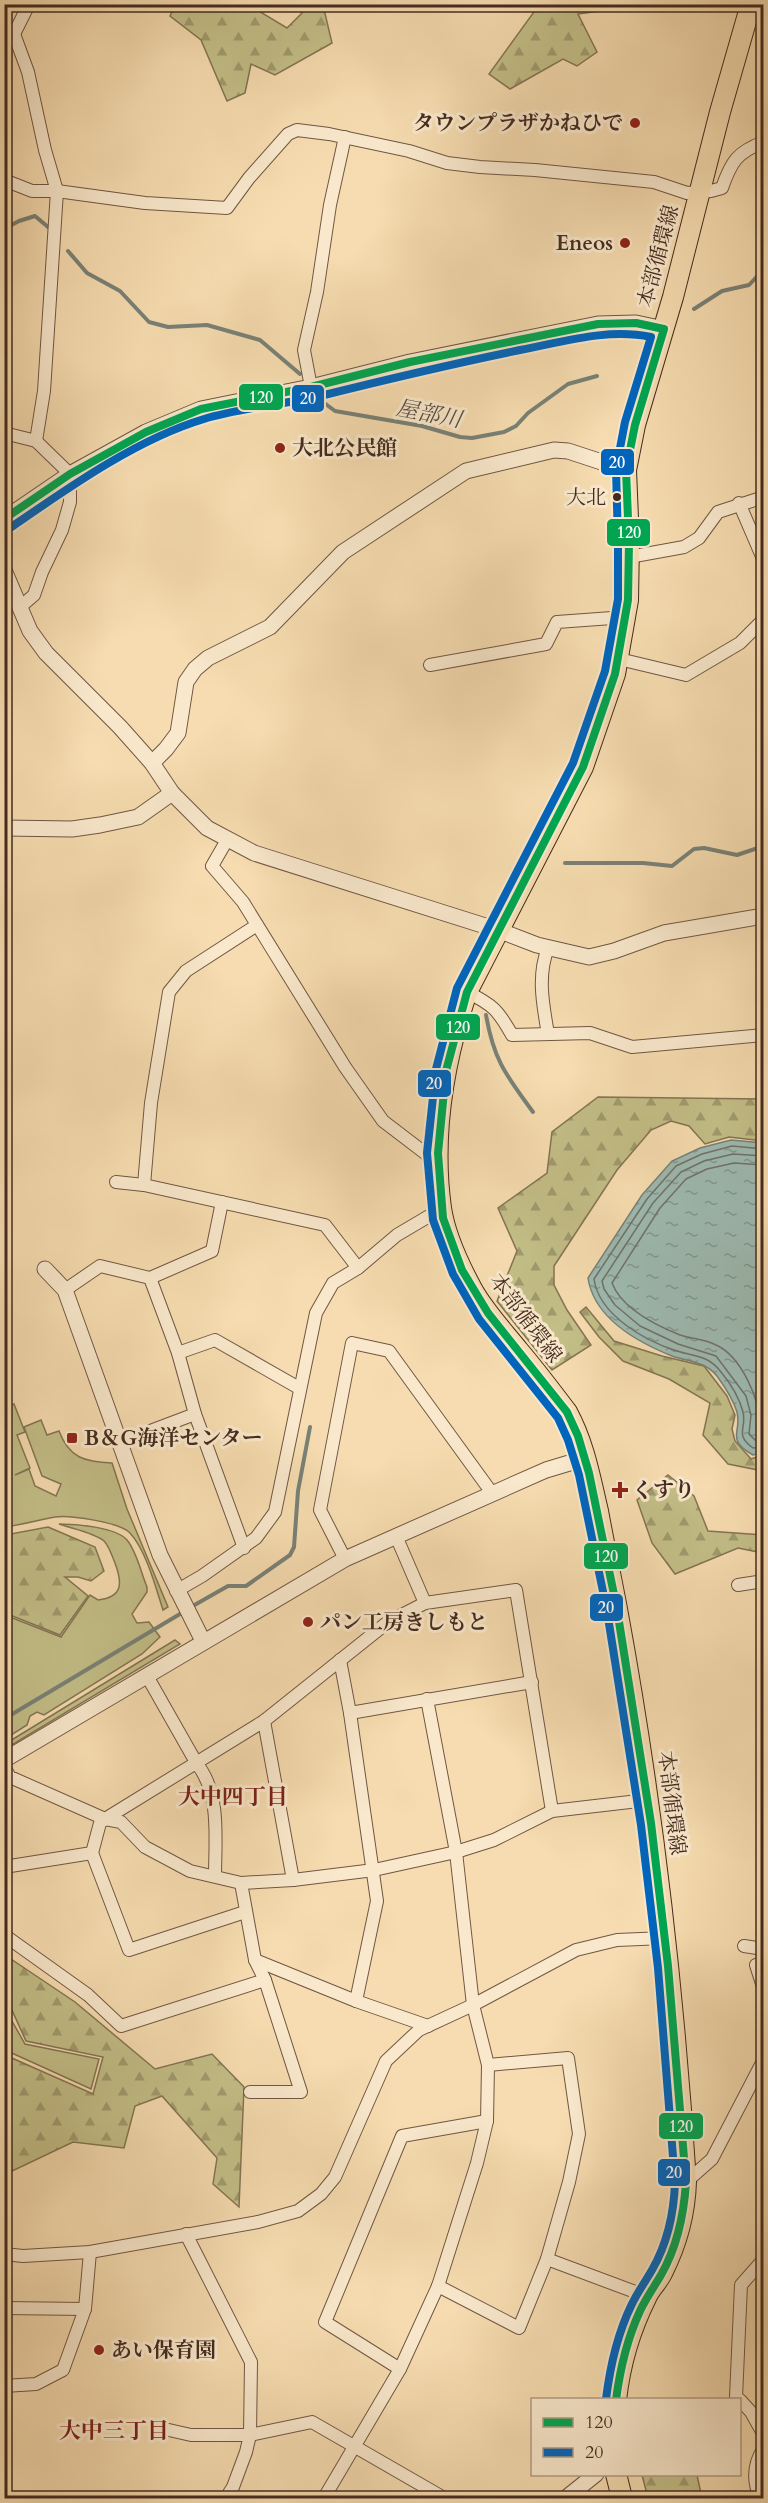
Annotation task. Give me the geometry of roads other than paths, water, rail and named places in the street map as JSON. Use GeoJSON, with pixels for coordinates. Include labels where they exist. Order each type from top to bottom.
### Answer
{"type":"FeatureCollection","features":[{"type":"Feature","properties":{"kind":"main road","name":"本部循環線"},"geometry":{"type":"LineString","coordinates":[[616,2398],[628,2340],[646,2296],[662,2273],[675,2243],[682,2217],[686,2182],[679,2065],[665,1938],[633,1696],[586,1458],[577,1429],[567,1412],[472,1290],[452,1244],[441,1209],[438,1163],[441,1105],[456,1023],[467,992],[583,767],[619,659],[626,617],[629,557],[626,470],[635,425],[664,329],[751,4]]}},
{"type":"Feature","properties":{"kind":"main road"},"geometry":{"type":"LineString","coordinates":[[616,2476],[622,2499]]}},
{"type":"Feature","properties":{"kind":"street"},"geometry":{"type":"LineString","coordinates":[[14,34],[29,4]]}},
{"type":"Feature","properties":{"kind":"street"},"geometry":{"type":"LineString","coordinates":[[4,24],[14,34],[28,72],[57,191],[45,391],[36,441]]}},
{"type":"Feature","properties":{"kind":"street"},"geometry":{"type":"LineString","coordinates":[[4,180],[32,191],[57,191],[145,203],[227,208],[249,178],[288,134],[297,130],[345,137],[447,163],[654,182],[687,193],[722,188],[729,167],[738,155],[764,142]]}},
{"type":"Feature","properties":{"kind":"street"},"geometry":{"type":"LineString","coordinates":[[311,387],[304,350],[317,292],[330,205],[345,137]]}},
{"type":"Feature","properties":{"kind":"street"},"geometry":{"type":"LineString","coordinates":[[4,519],[70,474],[146,432],[201,409],[311,387],[410,362],[598,324],[636,323],[664,329]]}},
{"type":"Feature","properties":{"kind":"street"},"geometry":{"type":"LineString","coordinates":[[4,433],[36,441],[70,474],[70,502],[62,530],[34,595],[19,609]]}},
{"type":"Feature","properties":{"kind":"street"},"geometry":{"type":"LineString","coordinates":[[152,763],[178,733],[186,682],[195,669],[208,658],[270,627],[343,552],[466,471],[554,450],[568,451],[626,470]]}},
{"type":"Feature","properties":{"kind":"street"},"geometry":{"type":"LineString","coordinates":[[629,557],[684,547],[699,538],[718,512],[764,496]]}},
{"type":"Feature","properties":{"kind":"street"},"geometry":{"type":"LineString","coordinates":[[739,504],[764,561]]}},
{"type":"Feature","properties":{"kind":"street"},"geometry":{"type":"LineString","coordinates":[[4,570],[30,631],[46,653],[120,727],[152,763],[172,793],[207,828],[254,853],[548,948],[589,957],[614,951],[664,933],[764,916]]}},
{"type":"Feature","properties":{"kind":"street"},"geometry":{"type":"LineString","coordinates":[[430,665],[546,644],[557,622],[626,617]]}},
{"type":"Feature","properties":{"kind":"street"},"geometry":{"type":"LineString","coordinates":[[619,659],[686,675],[740,643],[764,618]]}},
{"type":"Feature","properties":{"kind":"street"},"geometry":{"type":"LineString","coordinates":[[4,828],[72,829],[100,825],[138,817],[172,793]]}},
{"type":"Feature","properties":{"kind":"street"},"geometry":{"type":"LineString","coordinates":[[227,840],[212,866],[243,902],[345,1067],[383,1121],[438,1163]]}},
{"type":"Feature","properties":{"kind":"street"},"geometry":{"type":"LineString","coordinates":[[144,1185],[151,1102],[169,992],[186,971],[257,925]]}},
{"type":"Feature","properties":{"kind":"street"},"geometry":{"type":"LineString","coordinates":[[548,948],[543,961],[542,994],[548,1034]]}},
{"type":"Feature","properties":{"kind":"street"},"geometry":{"type":"LineString","coordinates":[[467,992],[490,1003],[500,1014],[512,1035],[590,1033],[632,1047],[764,1035]]}},
{"type":"Feature","properties":{"kind":"street"},"geometry":{"type":"LineString","coordinates":[[116,1182],[144,1185],[325,1225],[358,1268]]}},
{"type":"Feature","properties":{"kind":"street"},"geometry":{"type":"LineString","coordinates":[[66,1290],[100,1266],[150,1278],[212,1251],[222,1202]]}},
{"type":"Feature","properties":{"kind":"street"},"geometry":{"type":"LineString","coordinates":[[178,1596],[256,1538],[275,1512],[316,1313],[333,1282],[358,1268],[397,1235],[441,1209]]}},
{"type":"Feature","properties":{"kind":"street"},"geometry":{"type":"LineString","coordinates":[[45,1269],[66,1290],[121,1442],[144,1514],[178,1596],[199,1635]]}},
{"type":"Feature","properties":{"kind":"street"},"geometry":{"type":"LineString","coordinates":[[150,1278],[178,1353],[195,1414],[244,1548]]}},
{"type":"Feature","properties":{"kind":"street"},"geometry":{"type":"LineString","coordinates":[[178,1353],[215,1340],[299,1388]]}},
{"type":"Feature","properties":{"kind":"street"},"geometry":{"type":"LineString","coordinates":[[345,1559],[320,1510],[352,1342],[389,1351],[492,1493]]}},
{"type":"Feature","properties":{"kind":"street"},"geometry":{"type":"LineString","coordinates":[[121,1442],[195,1414]]}},
{"type":"Feature","properties":{"kind":"street"},"geometry":{"type":"LineString","coordinates":[[4,1760],[147,1676],[199,1635],[345,1559],[553,1467],[586,1458]]}},
{"type":"Feature","properties":{"kind":"street"},"geometry":{"type":"LineString","coordinates":[[396,1536],[425,1603]]}},
{"type":"Feature","properties":{"kind":"street"},"geometry":{"type":"LineString","coordinates":[[738,1585],[764,1581]]}},
{"type":"Feature","properties":{"kind":"street"},"geometry":{"type":"LineString","coordinates":[[245,1912],[129,1950],[92,1853],[100,1823],[264,1721],[388,1622],[425,1603],[516,1590],[552,1811]]}},
{"type":"Feature","properties":{"kind":"street"},"geometry":{"type":"LineString","coordinates":[[340,1660],[350,1713],[377,1901],[356,2001]]}},
{"type":"Feature","properties":{"kind":"street"},"geometry":{"type":"LineString","coordinates":[[147,1676],[197,1764],[207,1776],[213,1802],[215,1876]]}},
{"type":"Feature","properties":{"kind":"street"},"geometry":{"type":"LineString","coordinates":[[350,1713],[532,1682]]}},
{"type":"Feature","properties":{"kind":"street"},"geometry":{"type":"LineString","coordinates":[[324,2499],[400,2369],[438,2286],[477,2163],[487,2121],[488,2065],[473,2005],[456,1852],[427,1699]]}},
{"type":"Feature","properties":{"kind":"street"},"geometry":{"type":"LineString","coordinates":[[264,1721],[294,1880]]}},
{"type":"Feature","properties":{"kind":"street"},"geometry":{"type":"LineString","coordinates":[[4,1767],[10,1777],[105,1819],[121,1822],[145,1847],[190,1871],[241,1883],[294,1880],[374,1870],[456,1852],[494,1840],[552,1811],[647,1800]]}},
{"type":"Feature","properties":{"kind":"street"},"geometry":{"type":"LineString","coordinates":[[4,1867],[92,1853]]}},
{"type":"Feature","properties":{"kind":"street"},"geometry":{"type":"LineString","coordinates":[[241,1883],[255,1960],[265,1980],[301,2092],[250,2092]]}},
{"type":"Feature","properties":{"kind":"street"},"geometry":{"type":"LineString","coordinates":[[4,1935],[88,1995],[121,2026],[265,1980]]}},
{"type":"Feature","properties":{"kind":"street"},"geometry":{"type":"LineString","coordinates":[[4,2254],[23,2256],[90,2252],[258,2222],[298,2211],[321,2194],[335,2177],[386,2061],[419,2030],[473,2005],[576,1950],[617,1940],[665,1938]]}},
{"type":"Feature","properties":{"kind":"street"},"geometry":{"type":"LineString","coordinates":[[744,1946],[764,1948]]}},
{"type":"Feature","properties":{"kind":"street"},"geometry":{"type":"LineString","coordinates":[[255,1960],[356,2001],[428,2026]]}},
{"type":"Feature","properties":{"kind":"street"},"geometry":{"type":"LineString","coordinates":[[756,1965],[764,1990]]}},
{"type":"Feature","properties":{"kind":"street"},"geometry":{"type":"LineString","coordinates":[[438,2286],[519,2328],[547,2259],[569,2182],[579,2134],[568,2058],[488,2065]]}},
{"type":"Feature","properties":{"kind":"street"},"geometry":{"type":"LineString","coordinates":[[686,2182],[712,2159],[764,2059]]}},
{"type":"Feature","properties":{"kind":"street"},"geometry":{"type":"LineString","coordinates":[[400,2369],[325,2322],[402,2136],[487,2121]]}},
{"type":"Feature","properties":{"kind":"street"},"geometry":{"type":"LineString","coordinates":[[186,2234],[251,2362],[250,2435],[233,2487],[226,2499]]}},
{"type":"Feature","properties":{"kind":"street"},"geometry":{"type":"LineString","coordinates":[[4,2386],[36,2384],[63,2370],[85,2309],[90,2252]]}},
{"type":"Feature","properties":{"kind":"street"},"geometry":{"type":"LineString","coordinates":[[547,2259],[646,2296]]}},
{"type":"Feature","properties":{"kind":"street"},"geometry":{"type":"LineString","coordinates":[[737,2398],[741,2285],[764,2259]]}},
{"type":"Feature","properties":{"kind":"street"},"geometry":{"type":"LineString","coordinates":[[4,2308],[85,2309]]}},
{"type":"Feature","properties":{"kind":"street"},"geometry":{"type":"LineString","coordinates":[[741,2402],[751,2412],[764,2435]]}},
{"type":"Feature","properties":{"kind":"street"},"geometry":{"type":"LineString","coordinates":[[160,2428],[191,2435],[250,2435],[312,2422],[444,2499]]}},
{"type":"Feature","properties":{"kind":"street"},"geometry":{"type":"LineString","coordinates":[[760,2499],[755,2485],[757,2459],[764,2448]]}},
{"type":"Feature","properties":{"kind":"street"},"geometry":{"type":"LineString","coordinates":[[566,2499],[595,2476]]}},
{"type":"Feature","properties":{"kind":"water"},"geometry":{"type":"Polygon","coordinates":[[[731,1140],[763,1143],[764,1452],[753,1455],[737,1440],[737,1412],[717,1376],[707,1367],[672,1356],[645,1344],[619,1327],[599,1305],[588,1278],[642,1195],[672,1161],[700,1148],[731,1140]]]}},
{"type":"Feature","properties":{"kind":"waterway","name":"屋部川"},"geometry":{"type":"LineString","coordinates":[[4,229],[35,216],[48,227]]}},
{"type":"Feature","properties":{"kind":"waterway","name":"屋部川"},"geometry":{"type":"LineString","coordinates":[[68,251],[87,273],[120,291],[149,322],[168,327],[207,325],[260,340],[300,374]]}},
{"type":"Feature","properties":{"kind":"waterway"},"geometry":{"type":"LineString","coordinates":[[694,309],[722,291],[749,285],[764,269]]}},
{"type":"Feature","properties":{"kind":"waterway","name":"屋部川"},"geometry":{"type":"LineString","coordinates":[[315,396],[335,411],[422,426],[460,437],[472,438],[504,432],[516,426],[528,413],[568,384],[597,376]]}},
{"type":"Feature","properties":{"kind":"waterway"},"geometry":{"type":"LineString","coordinates":[[565,863],[643,863],[672,866],[694,849],[704,848],[737,855],[764,846]]}},
{"type":"Feature","properties":{"kind":"waterway"},"geometry":{"type":"LineString","coordinates":[[486,1015],[489,1031],[502,1067],[533,1112]]}},
{"type":"Feature","properties":{"kind":"waterway"},"geometry":{"type":"LineString","coordinates":[[191,1607],[228,1586],[246,1586],[290,1555],[294,1547],[298,1491],[310,1427]]}},
{"type":"Feature","properties":{"kind":"waterway"},"geometry":{"type":"LineString","coordinates":[[4,1719],[185,1611]]}},
{"type":"Feature","properties":{"kind":"place","name":"タウンプラザかねひで"},"geometry":{"type":"Point","coordinates":[635,123]}},
{"type":"Feature","properties":{"kind":"place","name":"Eneos"},"geometry":{"type":"Point","coordinates":[625,243]}},
{"type":"Feature","properties":{"kind":"place","name":"大北公民館"},"geometry":{"type":"Point","coordinates":[280,448]}},
{"type":"Feature","properties":{"kind":"place","name":"大北"},"geometry":{"type":"Point","coordinates":[617,497]}},
{"type":"Feature","properties":{"kind":"place","name":"B＆G海洋センター"},"geometry":{"type":"Point","coordinates":[72,1438]}},
{"type":"Feature","properties":{"kind":"place","name":"くすり"},"geometry":{"type":"Point","coordinates":[620,1490]}},
{"type":"Feature","properties":{"kind":"place","name":"パン工房きしもと"},"geometry":{"type":"Point","coordinates":[308,1622]}},
{"type":"Feature","properties":{"kind":"place","name":"あい保育園"},"geometry":{"type":"Point","coordinates":[99,2350]}},
{"type":"Feature","properties":{"kind":"district","name":"大中四丁目"},"geometry":{"type":"Point","coordinates":[233,1796]}},
{"type":"Feature","properties":{"kind":"district","name":"大中三丁目"},"geometry":{"type":"Point","coordinates":[114,2430]}}]}
